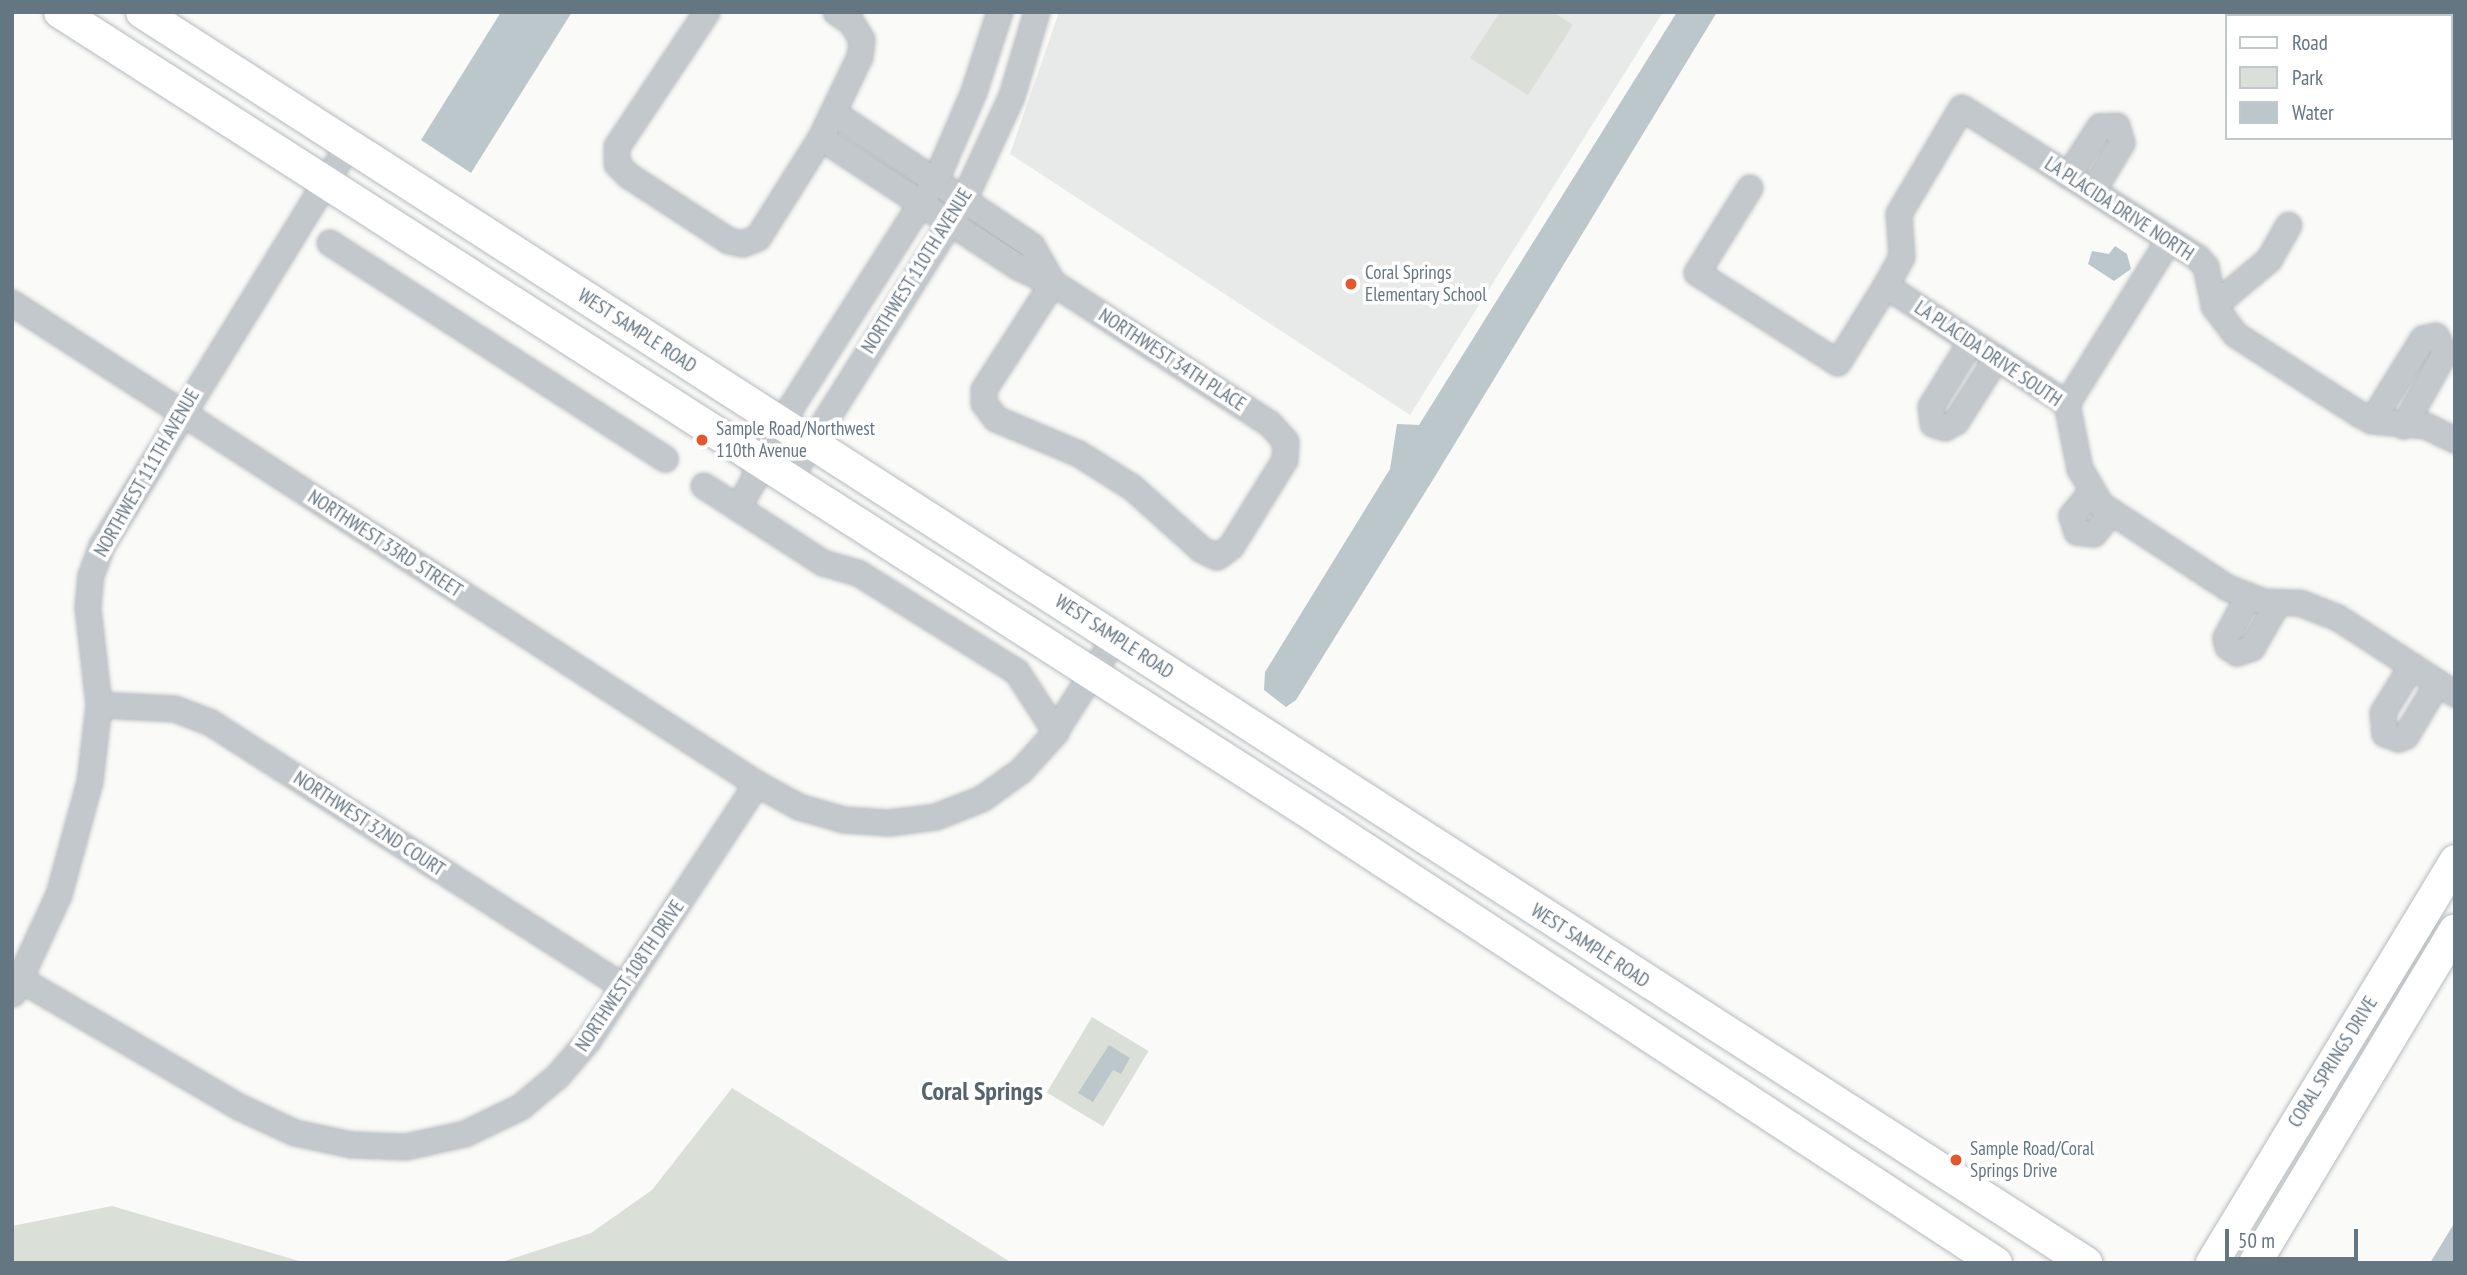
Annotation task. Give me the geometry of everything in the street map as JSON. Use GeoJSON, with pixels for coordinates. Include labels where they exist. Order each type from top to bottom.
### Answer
{"type":"FeatureCollection","features":[{"type":"Feature","properties":{"kind":"main road"},"geometry":{"type":"LineString","coordinates":[[60,12],[1092,677],[1321,821],[1997,1263]]}},
{"type":"Feature","properties":{"kind":"main road","name":"WEST SAMPLE ROAD"},"geometry":{"type":"LineString","coordinates":[[142,12],[2086,1263]]}},
{"type":"Feature","properties":{"kind":"main road","name":"CORAL SPRINGS DRIVE"},"geometry":{"type":"LineString","coordinates":[[2212,1263],[2455,862]]}},
{"type":"Feature","properties":{"kind":"main road","name":"CORAL SPRINGS DRIVE"},"geometry":{"type":"LineString","coordinates":[[2255,1263],[2455,930]]}},
{"type":"Feature","properties":{"kind":"street"},"geometry":{"type":"LineString","coordinates":[[707,12],[617,147],[617,164],[629,176],[729,241],[743,244],[758,238],[821,138],[860,57],[862,40],[851,22],[836,12]]}},
{"type":"Feature","properties":{"kind":"street","name":"NORTHWEST 110TH AVENUE"},"geometry":{"type":"LineString","coordinates":[[738,508],[754,480],[757,461],[937,178],[974,92],[1000,12]]}},
{"type":"Feature","properties":{"kind":"street","name":"NORTHWEST 110TH AVENUE"},"geometry":{"type":"LineString","coordinates":[[788,481],[964,200],[1012,96],[1037,12]]}},
{"type":"Feature","properties":{"kind":"street","name":"LA PLACIDA DRIVE NORTH"},"geometry":{"type":"LineString","coordinates":[[1886,286],[1902,257],[1899,214],[1962,108],[2169,240],[2206,267],[2214,306],[2236,335],[2372,421],[2426,426],[2455,440]]}},
{"type":"Feature","properties":{"kind":"street","name":"NORTHWEST 34TH PLACE"},"geometry":{"type":"LineString","coordinates":[[834,113],[937,178],[964,200],[1032,246],[1053,283]]}},
{"type":"Feature","properties":{"kind":"street"},"geometry":{"type":"LineString","coordinates":[[2068,176],[2099,127],[2117,126],[2122,143],[2093,191]]}},
{"type":"Feature","properties":{"kind":"street","name":"NORTHWEST 34TH PLACE"},"geometry":{"type":"LineString","coordinates":[[821,138],[1018,267],[1053,283],[1270,424],[1286,442],[1285,460],[1231,547],[1217,557],[1202,550],[1133,488],[1079,454],[996,419],[984,403],[984,390],[1053,283]]}},
{"type":"Feature","properties":{"kind":"street","name":"NORTHWEST 111TH AVENUE"},"geometry":{"type":"LineString","coordinates":[[17,988],[59,895],[79,834],[99,705],[88,608],[91,576],[102,546],[180,412],[348,146]]}},
{"type":"Feature","properties":{"kind":"street"},"geometry":{"type":"LineString","coordinates":[[1751,188],[1698,273],[1838,363],[1886,286]]}},
{"type":"Feature","properties":{"kind":"street"},"geometry":{"type":"LineString","coordinates":[[2214,306],[2269,260],[2290,225]]}},
{"type":"Feature","properties":{"kind":"street"},"geometry":{"type":"LineString","coordinates":[[2067,404],[2169,240]]}},
{"type":"Feature","properties":{"kind":"street"},"geometry":{"type":"LineString","coordinates":[[330,243],[665,459]]}},
{"type":"Feature","properties":{"kind":"street","name":"LA PLACIDA DRIVE SOUTH"},"geometry":{"type":"LineString","coordinates":[[1886,286],[2067,404],[2080,469],[2091,493],[2111,513],[2248,597],[2278,603],[2300,603],[2328,613],[2446,688]]}},
{"type":"Feature","properties":{"kind":"street","name":"NORTHWEST 33RD STREET"},"geometry":{"type":"LineString","coordinates":[[12,303],[758,784]]}},
{"type":"Feature","properties":{"kind":"street"},"geometry":{"type":"LineString","coordinates":[[2372,421],[2423,339],[2436,336],[2445,353],[2404,426]]}},
{"type":"Feature","properties":{"kind":"street"},"geometry":{"type":"LineString","coordinates":[[1971,342],[1931,407],[1933,424],[1945,428],[1956,422],[1997,358]]}},
{"type":"Feature","properties":{"kind":"street"},"geometry":{"type":"LineString","coordinates":[[704,486],[823,564],[858,573],[1017,672],[1056,732]]}},
{"type":"Feature","properties":{"kind":"street"},"geometry":{"type":"LineString","coordinates":[[2091,493],[2072,516],[2077,532],[2094,534],[2111,513]]}},
{"type":"Feature","properties":{"kind":"street"},"geometry":{"type":"LineString","coordinates":[[2248,597],[2226,638],[2228,647],[2238,653],[2252,648],[2278,603]]}},
{"type":"Feature","properties":{"kind":"street"},"geometry":{"type":"LineString","coordinates":[[758,784],[799,807],[844,820],[889,823],[936,817],[982,799],[1021,771],[1056,732],[1115,638]]}},
{"type":"Feature","properties":{"kind":"street"},"geometry":{"type":"LineString","coordinates":[[2412,666],[2383,713],[2385,734],[2399,738],[2406,736],[2446,688]]}},
{"type":"Feature","properties":{"kind":"street","name":"NORTHWEST 32ND COURT"},"geometry":{"type":"LineString","coordinates":[[99,705],[175,709],[211,723],[625,987]]}},
{"type":"Feature","properties":{"kind":"street","name":"NORTHWEST 108TH DRIVE"},"geometry":{"type":"LineString","coordinates":[[17,988],[239,1107],[295,1133],[352,1145],[406,1147],[465,1134],[521,1107],[558,1076],[625,987],[758,784]]}},
{"type":"Feature","properties":{"kind":"shaded area","name":"Coral Springs Elementary School"},"geometry":{"type":"Polygon","coordinates":[[[1059,12],[1663,12],[1410,415],[1010,154],[1059,12]]]}},
{"type":"Feature","properties":{"kind":"green space"},"geometry":{"type":"Polygon","coordinates":[[[1500,12],[1553,12],[1573,25],[1528,95],[1470,58],[1500,12]]]}},
{"type":"Feature","properties":{"kind":"green space"},"geometry":{"type":"Polygon","coordinates":[[[1092,1017],[1149,1051],[1103,1126],[1047,1092],[1092,1017]]]}},
{"type":"Feature","properties":{"kind":"green space"},"geometry":{"type":"Polygon","coordinates":[[[732,1088],[1012,1263],[499,1263],[591,1233],[652,1190],[732,1088]]]}},
{"type":"Feature","properties":{"kind":"green space"},"geometry":{"type":"Polygon","coordinates":[[[112,1206],[306,1263],[12,1263],[12,1226],[112,1206]]]}},
{"type":"Feature","properties":{"kind":"water"},"geometry":{"type":"Polygon","coordinates":[[[501,12],[572,12],[471,173],[421,140],[501,12]]]}},
{"type":"Feature","properties":{"kind":"water"},"geometry":{"type":"Polygon","coordinates":[[[1677,12],[1717,12],[1434,478],[1296,700],[1286,707],[1264,690],[1265,672],[1390,469],[1397,424],[1419,425],[1677,12]]]}},
{"type":"Feature","properties":{"kind":"water"},"geometry":{"type":"Polygon","coordinates":[[[2115,246],[2127,254],[2131,269],[2114,281],[2088,264],[2092,251],[2109,254],[2115,246]]]}},
{"type":"Feature","properties":{"kind":"water"},"geometry":{"type":"Polygon","coordinates":[[[1109,1045],[1130,1058],[1121,1074],[1113,1070],[1093,1102],[1078,1093],[1109,1045]]]}},
{"type":"Feature","properties":{"kind":"water"},"geometry":{"type":"Polygon","coordinates":[[[2455,1222],[2455,1263],[2430,1263],[2455,1222]]]}},
{"type":"Feature","properties":{"kind":"place","name":"Coral Springs Elementary School"},"geometry":{"type":"Point","coordinates":[1351,284]}},
{"type":"Feature","properties":{"kind":"place","name":"Sample Road/Northwest 110th Avenue"},"geometry":{"type":"Point","coordinates":[702,440]}},
{"type":"Feature","properties":{"kind":"place","name":"Sample Road/Coral Springs Drive"},"geometry":{"type":"Point","coordinates":[1956,1160]}},
{"type":"Feature","properties":{"kind":"district","name":"Coral Springs"},"geometry":{"type":"Point","coordinates":[982,1091]}}]}
